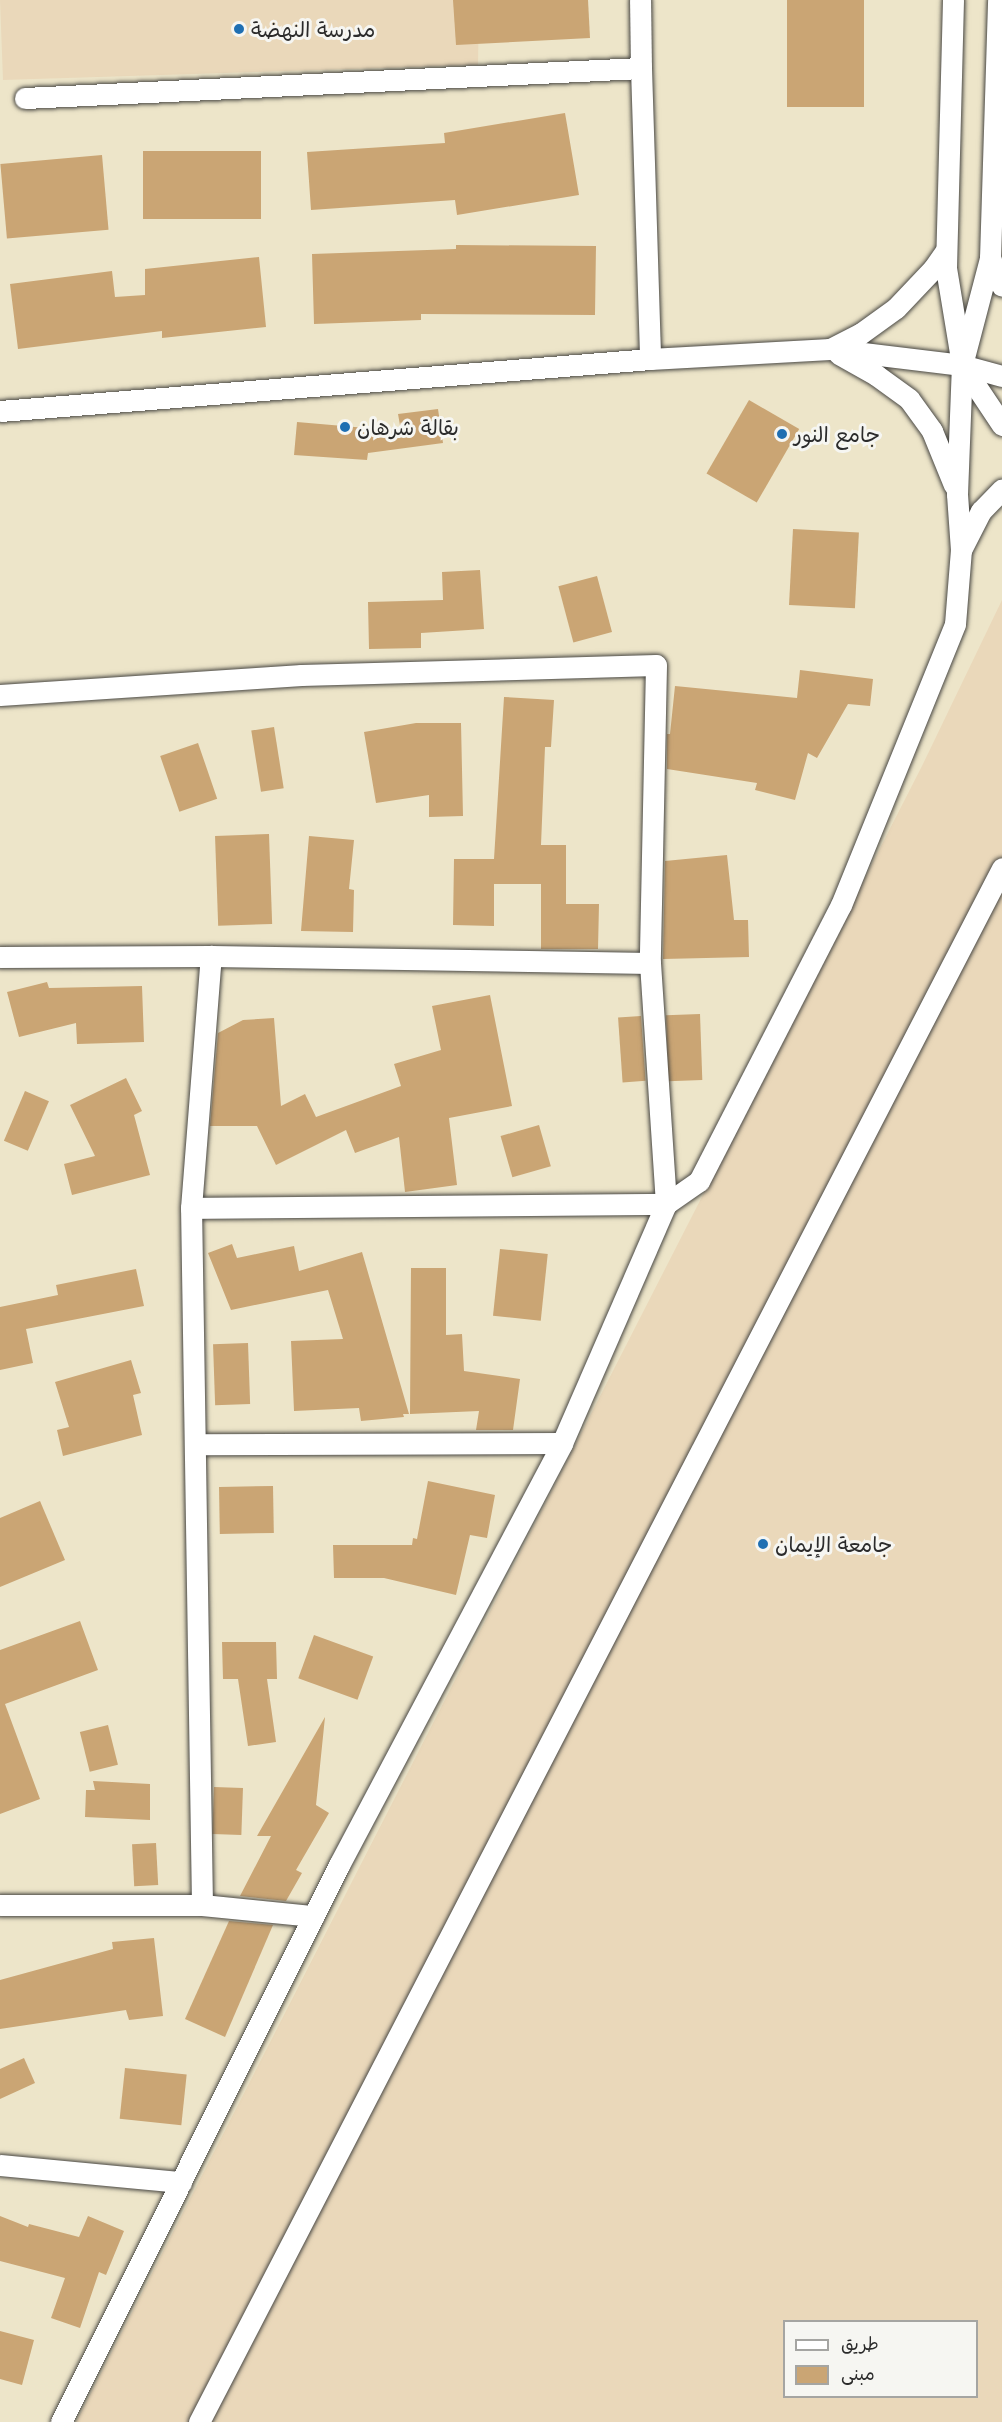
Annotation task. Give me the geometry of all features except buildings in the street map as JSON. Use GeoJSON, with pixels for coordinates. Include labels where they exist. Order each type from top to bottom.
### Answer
{"type":"FeatureCollection","features":[{"type":"Feature","properties":{"kind":"street"},"geometry":{"type":"LineString","coordinates":[[640,0],[650,360]]}},
{"type":"Feature","properties":{"kind":"street"},"geometry":{"type":"LineString","coordinates":[[191,1208],[666,1204],[699,1181],[841,905],[955,624],[961,550],[957,494],[963,365],[946,260],[953,0]]}},
{"type":"Feature","properties":{"kind":"street"},"geometry":{"type":"LineString","coordinates":[[963,365],[993,282],[990,258],[998,0]]}},
{"type":"Feature","properties":{"kind":"street"},"geometry":{"type":"LineString","coordinates":[[25,98],[641,68]]}},
{"type":"Feature","properties":{"kind":"street"},"geometry":{"type":"LineString","coordinates":[[946,260],[957,281],[993,282]]}},
{"type":"Feature","properties":{"kind":"street"},"geometry":{"type":"LineString","coordinates":[[830,350],[860,334],[896,308],[946,260]]}},
{"type":"Feature","properties":{"kind":"street"},"geometry":{"type":"LineString","coordinates":[[830,350],[876,375],[909,399],[932,431],[957,494]]}},
{"type":"Feature","properties":{"kind":"street"},"geometry":{"type":"LineString","coordinates":[[0,411],[650,360],[830,350],[963,365],[1002,375]]}},
{"type":"Feature","properties":{"kind":"street"},"geometry":{"type":"LineString","coordinates":[[963,365],[1002,425]]}},
{"type":"Feature","properties":{"kind":"street"},"geometry":{"type":"LineString","coordinates":[[961,550],[981,511],[1002,489]]}},
{"type":"Feature","properties":{"kind":"street"},"geometry":{"type":"LineString","coordinates":[[0,695],[300,675],[656,665],[650,963],[666,1204],[562,1443],[313,1916],[61,2422]]}},
{"type":"Feature","properties":{"kind":"street"},"geometry":{"type":"LineString","coordinates":[[199,2422],[1002,868]]}},
{"type":"Feature","properties":{"kind":"street"},"geometry":{"type":"LineString","coordinates":[[0,957],[211,956],[650,963]]}},
{"type":"Feature","properties":{"kind":"street"},"geometry":{"type":"LineString","coordinates":[[202,1905],[191,1208],[211,956]]}},
{"type":"Feature","properties":{"kind":"street"},"geometry":{"type":"LineString","coordinates":[[195,1444],[562,1443]]}},
{"type":"Feature","properties":{"kind":"street"},"geometry":{"type":"LineString","coordinates":[[0,1905],[202,1905],[313,1916]]}},
{"type":"Feature","properties":{"kind":"street"},"geometry":{"type":"LineString","coordinates":[[0,2165],[181,2182]]}},
{"type":"Feature","properties":{"kind":"shaded area","name":"مدرسة النهضة"},"geometry":{"type":"Polygon","coordinates":[[[0,0],[479,0],[478,65],[3,80],[0,0]]]}},
{"type":"Feature","properties":{"kind":"shaded area","name":"جامعة الإيمان"},"geometry":{"type":"Polygon","coordinates":[[[1002,600],[1002,2422],[76,2422],[922,766],[1002,600]]]}},
{"type":"Feature","properties":{"kind":"place","name":"مدرسة النهضة"},"geometry":{"type":"Point","coordinates":[239,29]}},
{"type":"Feature","properties":{"kind":"place","name":"بقالة شرهان"},"geometry":{"type":"Point","coordinates":[345,427]}},
{"type":"Feature","properties":{"kind":"place","name":"جامع النور"},"geometry":{"type":"Point","coordinates":[782,434]}},
{"type":"Feature","properties":{"kind":"place","name":"جامعة الإيمان"},"geometry":{"type":"Point","coordinates":[763,1544]}}]}
